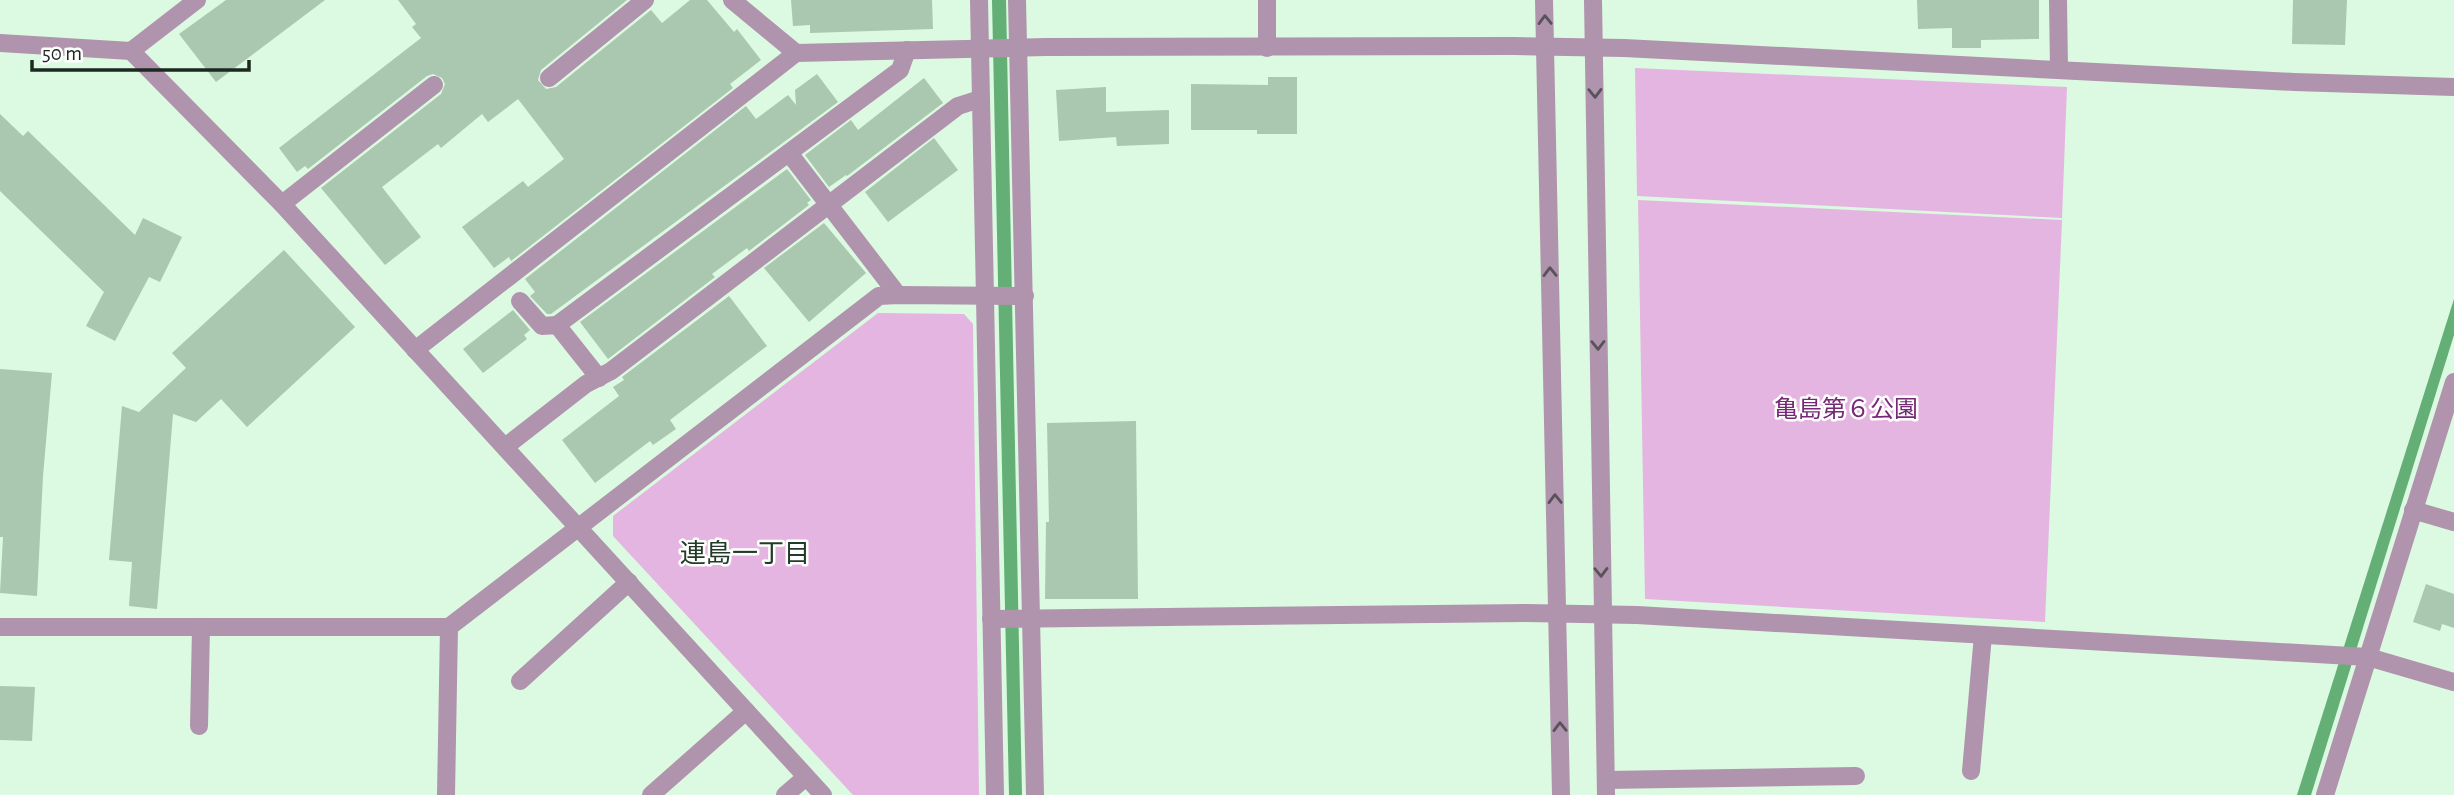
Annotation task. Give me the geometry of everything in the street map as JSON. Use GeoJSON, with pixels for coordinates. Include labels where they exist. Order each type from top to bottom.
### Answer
{"type":"FeatureCollection","features":[{"type":"Feature","properties":{"kind":"street"},"geometry":{"type":"LineString","coordinates":[[0,43],[131,51],[197,0]]}},
{"type":"Feature","properties":{"kind":"street"},"geometry":{"type":"LineString","coordinates":[[549,78],[645,0]]}},
{"type":"Feature","properties":{"kind":"street"},"geometry":{"type":"LineString","coordinates":[[732,0],[796,53]]}},
{"type":"Feature","properties":{"kind":"street"},"geometry":{"type":"LineString","coordinates":[[979,0],[985,50],[980,99],[991,295],[996,619],[995,795]]}},
{"type":"Feature","properties":{"kind":"street"},"geometry":{"type":"LineString","coordinates":[[1017,0],[1014,48],[1035,795]]}},
{"type":"Feature","properties":{"kind":"street"},"geometry":{"type":"LineString","coordinates":[[1267,0],[1267,48]]}},
{"type":"Feature","properties":{"kind":"street"},"geometry":{"type":"LineString","coordinates":[[1544,0],[1562,795]]}},
{"type":"Feature","properties":{"kind":"street"},"geometry":{"type":"LineString","coordinates":[[1593,0],[1606,788],[1856,776]]}},
{"type":"Feature","properties":{"kind":"street"},"geometry":{"type":"LineString","coordinates":[[2058,0],[2059,69]]}},
{"type":"Feature","properties":{"kind":"street"},"geometry":{"type":"LineString","coordinates":[[415,350],[796,53],[1014,48],[1594,48],[2294,82],[2454,87]]}},
{"type":"Feature","properties":{"kind":"street"},"geometry":{"type":"LineString","coordinates":[[520,301],[542,326],[557,325],[900,70],[907,50]]}},
{"type":"Feature","properties":{"kind":"street"},"geometry":{"type":"LineString","coordinates":[[131,51],[282,204],[823,795]]}},
{"type":"Feature","properties":{"kind":"street"},"geometry":{"type":"LineString","coordinates":[[282,204],[434,85]]}},
{"type":"Feature","properties":{"kind":"street"},"geometry":{"type":"LineString","coordinates":[[505,447],[586,384],[622,363],[958,106],[980,99]]}},
{"type":"Feature","properties":{"kind":"street"},"geometry":{"type":"LineString","coordinates":[[789,153],[898,295]]}},
{"type":"Feature","properties":{"kind":"street"},"geometry":{"type":"LineString","coordinates":[[0,626],[449,626],[879,296],[1020,296]]}},
{"type":"Feature","properties":{"kind":"street"},"geometry":{"type":"LineString","coordinates":[[557,325],[598,377]]}},
{"type":"Feature","properties":{"kind":"street"},"geometry":{"type":"LineString","coordinates":[[2325,795],[2454,382]]}},
{"type":"Feature","properties":{"kind":"street"},"geometry":{"type":"LineString","coordinates":[[2413,510],[2454,522]]}},
{"type":"Feature","properties":{"kind":"street"},"geometry":{"type":"LineString","coordinates":[[520,681],[629,582]]}},
{"type":"Feature","properties":{"kind":"street"},"geometry":{"type":"LineString","coordinates":[[996,619],[1602,614],[2330,654],[2367,657],[2454,682]]}},
{"type":"Feature","properties":{"kind":"street"},"geometry":{"type":"LineString","coordinates":[[446,795],[449,626]]}},
{"type":"Feature","properties":{"kind":"street"},"geometry":{"type":"LineString","coordinates":[[199,726],[201,627]]}},
{"type":"Feature","properties":{"kind":"street"},"geometry":{"type":"LineString","coordinates":[[1971,771],[1983,635]]}},
{"type":"Feature","properties":{"kind":"street"},"geometry":{"type":"LineString","coordinates":[[651,795],[746,711]]}},
{"type":"Feature","properties":{"kind":"street"},"geometry":{"type":"LineString","coordinates":[[785,795],[806,777]]}},
{"type":"Feature","properties":{"kind":"green space"},"geometry":{"type":"Polygon","coordinates":[[[1635,68],[2067,87],[2062,218],[1637,196],[1635,68]]]}},
{"type":"Feature","properties":{"kind":"green space","name":"亀島第６公園"},"geometry":{"type":"Polygon","coordinates":[[[1638,200],[2062,220],[2045,622],[1645,599],[1638,200]]]}},
{"type":"Feature","properties":{"kind":"green space"},"geometry":{"type":"Polygon","coordinates":[[[878,313],[964,314],[973,324],[979,795],[853,795],[613,536],[613,516],[878,313]]]}},
{"type":"Feature","properties":{"kind":"shaded area"},"geometry":{"type":"Polygon","coordinates":[[[992,0],[1006,0],[1022,795],[1009,795],[992,0]]]}},
{"type":"Feature","properties":{"kind":"shaded area"},"geometry":{"type":"Polygon","coordinates":[[[2454,299],[2454,335],[2311,795],[2297,795],[2454,299]]]}},
{"type":"Feature","properties":{"kind":"building"},"geometry":{"type":"Polygon","coordinates":[[[226,0],[325,0],[216,82],[179,34],[226,0]]]}},
{"type":"Feature","properties":{"kind":"building"},"geometry":{"type":"Polygon","coordinates":[[[398,0],[627,0],[541,70],[538,80],[546,89],[556,87],[651,10],[662,23],[690,0],[707,0],[734,32],[737,29],[761,60],[730,84],[733,88],[511,261],[509,257],[494,268],[462,227],[523,181],[528,187],[564,159],[518,99],[488,122],[482,114],[441,148],[438,144],[382,187],[421,237],[385,265],[321,188],[441,94],[445,84],[442,78],[433,74],[427,76],[308,169],[305,166],[297,172],[279,148],[421,38],[412,27],[416,24],[398,0]]]}},
{"type":"Feature","properties":{"kind":"building"},"geometry":{"type":"Polygon","coordinates":[[[791,0],[932,0],[933,29],[810,33],[810,25],[793,26],[791,0]]]}},
{"type":"Feature","properties":{"kind":"building"},"geometry":{"type":"Polygon","coordinates":[[[1917,0],[2039,0],[2039,39],[1981,40],[1981,48],[1952,48],[1952,28],[1918,29],[1917,0]]]}},
{"type":"Feature","properties":{"kind":"building"},"geometry":{"type":"Polygon","coordinates":[[[2293,0],[2347,0],[2345,45],[2292,44],[2293,0]]]}},
{"type":"Feature","properties":{"kind":"building"},"geometry":{"type":"Polygon","coordinates":[[[817,74],[838,102],[551,314],[547,314],[530,296],[535,292],[525,279],[746,106],[756,119],[788,95],[796,105],[795,90],[817,74]]]}},
{"type":"Feature","properties":{"kind":"building"},"geometry":{"type":"Polygon","coordinates":[[[1268,77],[1297,77],[1297,134],[1257,134],[1257,130],[1191,130],[1191,84],[1268,85],[1268,77]]]}},
{"type":"Feature","properties":{"kind":"building"},"geometry":{"type":"Polygon","coordinates":[[[924,78],[943,103],[829,187],[805,155],[851,120],[858,130],[924,78]]]}},
{"type":"Feature","properties":{"kind":"building"},"geometry":{"type":"Polygon","coordinates":[[[1106,87],[1106,112],[1169,110],[1169,144],[1117,146],[1116,137],[1059,141],[1056,90],[1106,87]]]}},
{"type":"Feature","properties":{"kind":"building"},"geometry":{"type":"Polygon","coordinates":[[[0,114],[23,136],[28,131],[135,235],[143,218],[182,237],[160,282],[149,277],[115,341],[86,326],[104,292],[0,191],[0,114]]]}},
{"type":"Feature","properties":{"kind":"building"},"geometry":{"type":"Polygon","coordinates":[[[934,138],[958,170],[888,222],[865,192],[934,138]]]}},
{"type":"Feature","properties":{"kind":"building"},"geometry":{"type":"Polygon","coordinates":[[[787,169],[811,200],[807,203],[809,205],[749,251],[747,248],[712,274],[715,277],[608,359],[580,322],[787,169]]]}},
{"type":"Feature","properties":{"kind":"building"},"geometry":{"type":"Polygon","coordinates":[[[824,223],[866,273],[809,322],[764,268],[824,223]]]}},
{"type":"Feature","properties":{"kind":"building"},"geometry":{"type":"Polygon","coordinates":[[[284,250],[355,327],[247,427],[221,399],[196,422],[173,414],[157,609],[129,606],[132,562],[109,560],[122,406],[139,412],[186,368],[172,353],[284,250]]]}},
{"type":"Feature","properties":{"kind":"building"},"geometry":{"type":"Polygon","coordinates":[[[729,296],[767,346],[670,420],[676,429],[653,445],[650,441],[595,483],[562,440],[619,396],[613,387],[624,380],[622,377],[729,296]]]}},
{"type":"Feature","properties":{"kind":"building"},"geometry":{"type":"Polygon","coordinates":[[[513,310],[530,330],[524,335],[527,339],[483,373],[463,349],[513,310]]]}},
{"type":"Feature","properties":{"kind":"building"},"geometry":{"type":"Polygon","coordinates":[[[0,369],[52,373],[37,596],[0,593],[3,537],[0,537],[0,369]]]}},
{"type":"Feature","properties":{"kind":"building"},"geometry":{"type":"Polygon","coordinates":[[[1136,421],[1138,599],[1045,599],[1046,522],[1049,522],[1047,423],[1136,421]]]}},
{"type":"Feature","properties":{"kind":"building"},"geometry":{"type":"Polygon","coordinates":[[[2426,584],[2454,594],[2454,628],[2442,624],[2440,631],[2413,622],[2426,584]]]}},
{"type":"Feature","properties":{"kind":"building"},"geometry":{"type":"Polygon","coordinates":[[[0,686],[35,687],[32,741],[0,740],[0,686]]]}},
{"type":"Feature","properties":{"kind":"district","name":"連島一丁目"},"geometry":{"type":"Point","coordinates":[745,554]}}]}
